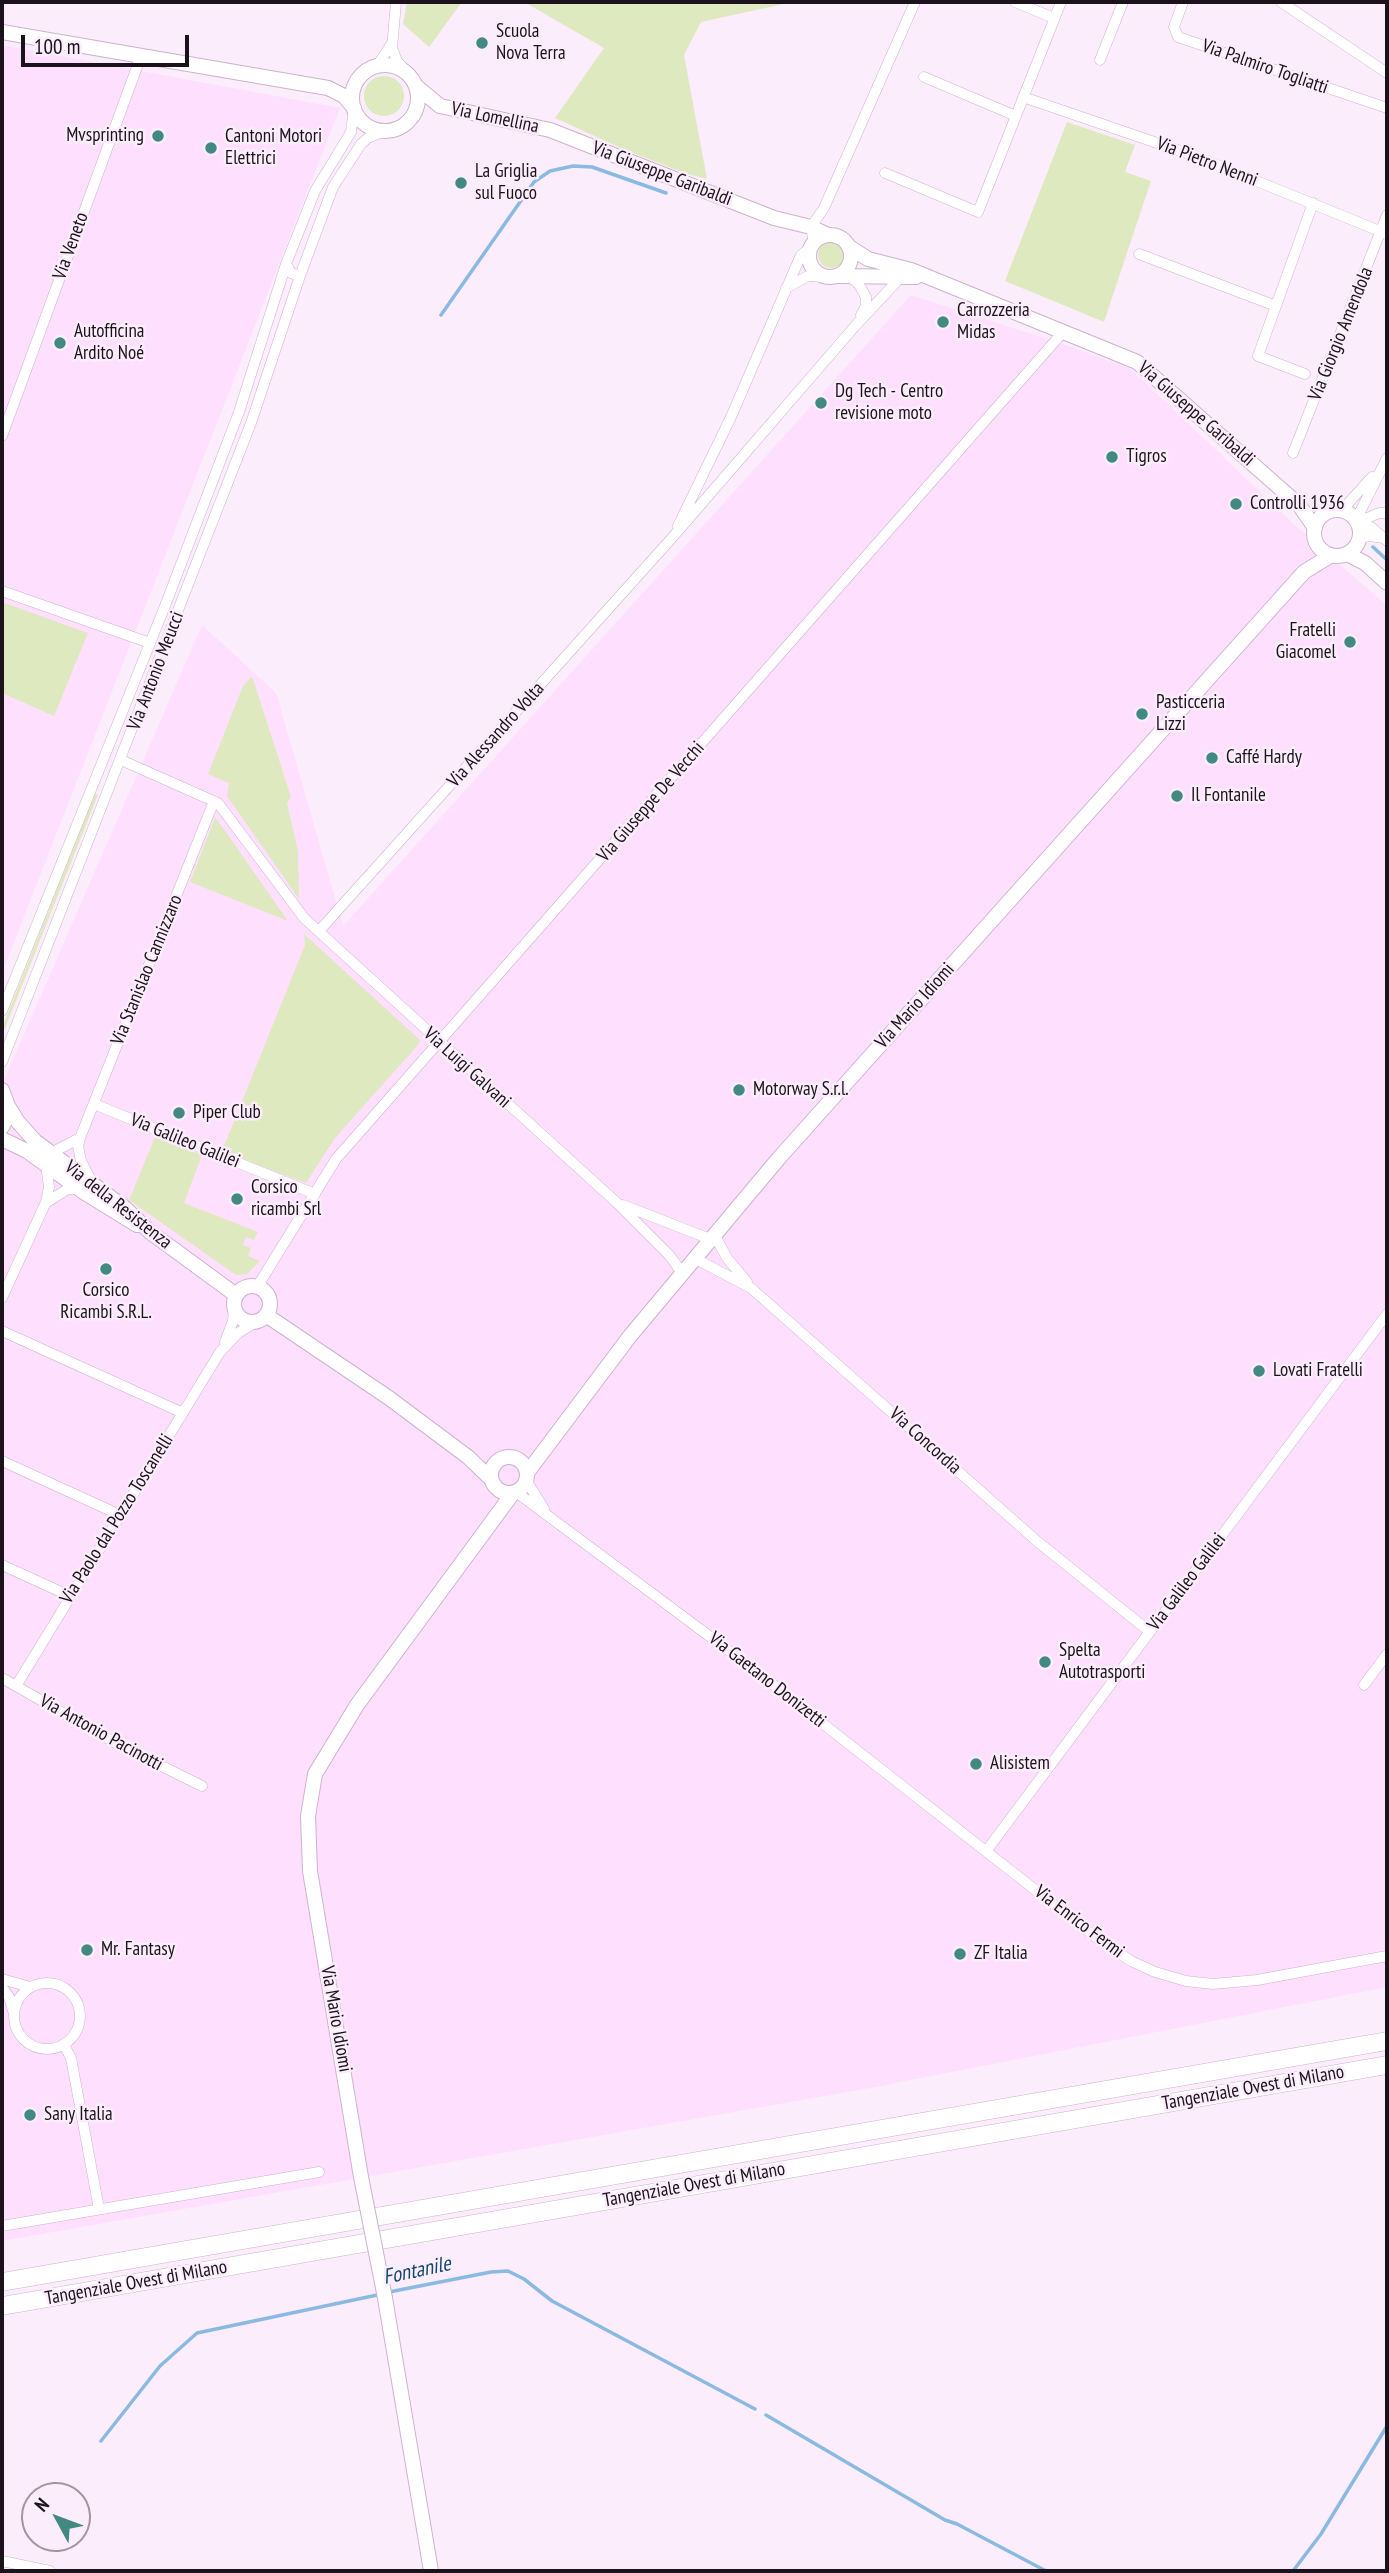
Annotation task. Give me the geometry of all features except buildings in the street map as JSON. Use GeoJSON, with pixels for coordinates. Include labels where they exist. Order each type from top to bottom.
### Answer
{"type":"FeatureCollection","features":[{"type":"Feature","properties":{"kind":"highway","name":"Tangenziale Ovest di Milano"},"geometry":{"type":"LineString","coordinates":[[2,2282],[1387,2041]]}},
{"type":"Feature","properties":{"kind":"highway","name":"Tangenziale Ovest di Milano"},"geometry":{"type":"LineString","coordinates":[[2,2306],[1387,2065]]}},
{"type":"Feature","properties":{"kind":"street"},"geometry":{"type":"LineString","coordinates":[[328,88],[344,96],[367,126],[385,131],[404,126],[411,118],[417,105],[417,87],[395,56],[394,17],[398,2]]}},
{"type":"Feature","properties":{"kind":"street"},"geometry":{"type":"LineString","coordinates":[[824,277],[813,269],[810,263],[811,228],[824,208],[915,2]]}},
{"type":"Feature","properties":{"kind":"street"},"geometry":{"type":"LineString","coordinates":[[1015,2],[1055,18]]}},
{"type":"Feature","properties":{"kind":"street"},"geometry":{"type":"LineString","coordinates":[[885,173],[978,212],[1061,2]]}},
{"type":"Feature","properties":{"kind":"street"},"geometry":{"type":"LineString","coordinates":[[1100,60],[1123,2]]}},
{"type":"Feature","properties":{"kind":"street","name":"Via Palmiro Togliatti"},"geometry":{"type":"LineString","coordinates":[[1183,2],[1174,27],[1178,37],[1387,108]]}},
{"type":"Feature","properties":{"kind":"street"},"geometry":{"type":"LineString","coordinates":[[1281,2],[1387,72]]}},
{"type":"Feature","properties":{"kind":"street"},"geometry":{"type":"LineString","coordinates":[[2,32],[328,88],[339,87],[377,66],[393,39]]}},
{"type":"Feature","properties":{"kind":"street","name":"Via Veneto"},"geometry":{"type":"LineString","coordinates":[[2,436],[141,57]]}},
{"type":"Feature","properties":{"kind":"street"},"geometry":{"type":"LineString","coordinates":[[377,66],[388,65],[406,71]]}},
{"type":"Feature","properties":{"kind":"street"},"geometry":{"type":"LineString","coordinates":[[354,108],[353,89],[360,76]]}},
{"type":"Feature","properties":{"kind":"street"},"geometry":{"type":"LineString","coordinates":[[924,77],[1016,116]]}},
{"type":"Feature","properties":{"kind":"street","name":"Via Lomellina"},"geometry":{"type":"LineString","coordinates":[[417,87],[440,106],[550,130]]}},
{"type":"Feature","properties":{"kind":"street","name":"Via Pietro Nenni"},"geometry":{"type":"LineString","coordinates":[[1023,97],[1195,156],[1385,233]]}},
{"type":"Feature","properties":{"kind":"street","name":"Via Lomellina"},"geometry":{"type":"LineString","coordinates":[[411,118],[440,106]]}},
{"type":"Feature","properties":{"kind":"street","name":"Via Antonio Meucci"},"geometry":{"type":"LineString","coordinates":[[2,1011],[150,643],[239,412],[286,264],[315,191],[351,132],[354,108]]}},
{"type":"Feature","properties":{"kind":"street","name":"Via Giuseppe Garibaldi"},"geometry":{"type":"LineString","coordinates":[[550,130],[774,218],[830,235]]}},
{"type":"Feature","properties":{"kind":"street","name":"Via Antonio Meucci"},"geometry":{"type":"LineString","coordinates":[[2,1062],[251,423],[333,187],[361,144],[385,131]]}},
{"type":"Feature","properties":{"kind":"street"},"geometry":{"type":"LineString","coordinates":[[1305,374],[1258,356],[1313,203]]}},
{"type":"Feature","properties":{"kind":"street"},"geometry":{"type":"LineString","coordinates":[[786,288],[808,276],[844,276],[852,261],[850,248],[845,240],[830,235],[824,224],[824,208]]}},
{"type":"Feature","properties":{"kind":"street","name":"Via Giorgio Amendola"},"geometry":{"type":"LineString","coordinates":[[1293,453],[1385,233],[1387,215]]}},
{"type":"Feature","properties":{"kind":"street","name":"Via Giuseppe Garibaldi"},"geometry":{"type":"LineString","coordinates":[[774,218],[794,229],[812,246]]}},
{"type":"Feature","properties":{"kind":"street"},"geometry":{"type":"LineString","coordinates":[[812,246],[830,235]]}},
{"type":"Feature","properties":{"kind":"street","name":"Via Alessandro Volta"},"geometry":{"type":"LineString","coordinates":[[671,539],[732,417],[801,255],[812,246]]}},
{"type":"Feature","properties":{"kind":"street","name":"Via Giuseppe Garibaldi"},"geometry":{"type":"LineString","coordinates":[[850,248],[868,259],[911,270],[1125,356],[1146,368],[1299,505],[1323,515]]}},
{"type":"Feature","properties":{"kind":"street"},"geometry":{"type":"LineString","coordinates":[[1139,254],[1276,306]]}},
{"type":"Feature","properties":{"kind":"street"},"geometry":{"type":"LineString","coordinates":[[286,264],[291,273],[300,276]]}},
{"type":"Feature","properties":{"kind":"street","name":"Via Giuseppe Garibaldi"},"geometry":{"type":"LineString","coordinates":[[844,276],[927,277]]}},
{"type":"Feature","properties":{"kind":"street","name":"Via Alessandro Volta"},"geometry":{"type":"LineString","coordinates":[[844,276],[858,283],[866,296],[866,306],[856,325]]}},
{"type":"Feature","properties":{"kind":"street","name":"Via Alessandro Volta"},"geometry":{"type":"LineString","coordinates":[[319,931],[671,539],[856,325],[902,276]]}},
{"type":"Feature","properties":{"kind":"street","name":"Via Giuseppe De Vecchi"},"geometry":{"type":"LineString","coordinates":[[257,1287],[336,1159],[1064,331]]}},
{"type":"Feature","properties":{"kind":"street"},"geometry":{"type":"LineString","coordinates":[[1385,462],[1342,510],[1323,515],[1315,535],[1323,552],[1330,555],[1379,513],[1387,513]]}},
{"type":"Feature","properties":{"kind":"street"},"geometry":{"type":"LineString","coordinates":[[1356,534],[1385,462]]}},
{"type":"Feature","properties":{"kind":"street","name":"Via Giuseppe Garibaldi"},"geometry":{"type":"LineString","coordinates":[[1299,505],[1315,535]]}},
{"type":"Feature","properties":{"kind":"street"},"geometry":{"type":"LineString","coordinates":[[1342,510],[1356,534],[1365,563],[1387,583]]}},
{"type":"Feature","properties":{"kind":"street"},"geometry":{"type":"LineString","coordinates":[[1356,534],[1386,540]]}},
{"type":"Feature","properties":{"kind":"street","name":"Via Mario Idiomi"},"geometry":{"type":"LineString","coordinates":[[1304,572],[1315,535]]}},
{"type":"Feature","properties":{"kind":"street","name":"Via Mario Idiomi"},"geometry":{"type":"LineString","coordinates":[[524,1471],[542,1452],[630,1336],[779,1158],[1304,572],[1330,555]]}},
{"type":"Feature","properties":{"kind":"street"},"geometry":{"type":"LineString","coordinates":[[2,591],[150,643]]}},
{"type":"Feature","properties":{"kind":"street"},"geometry":{"type":"LineString","coordinates":[[121,761],[214,801]]}},
{"type":"Feature","properties":{"kind":"street","name":"Via Luigi Galvani"},"geometry":{"type":"LineString","coordinates":[[214,801],[304,918],[616,1202],[670,1256],[682,1273]]}},
{"type":"Feature","properties":{"kind":"street","name":"Via Stanislao Cannizzaro"},"geometry":{"type":"LineString","coordinates":[[80,1138],[214,801]]}},
{"type":"Feature","properties":{"kind":"street","name":"Via della Resistenza"},"geometry":{"type":"LineString","coordinates":[[2,1090],[8,1106],[48,1159],[98,1188],[125,1208],[235,1302]]}},
{"type":"Feature","properties":{"kind":"street","name":"Via Galileo Galilei"},"geometry":{"type":"LineString","coordinates":[[94,1104],[316,1194]]}},
{"type":"Feature","properties":{"kind":"street"},"geometry":{"type":"LineString","coordinates":[[2,1127],[8,1115],[8,1106]]}},
{"type":"Feature","properties":{"kind":"street"},"geometry":{"type":"LineString","coordinates":[[48,1159],[80,1138]]}},
{"type":"Feature","properties":{"kind":"street"},"geometry":{"type":"LineString","coordinates":[[80,1138],[80,1161],[98,1188]]}},
{"type":"Feature","properties":{"kind":"street"},"geometry":{"type":"LineString","coordinates":[[2,1139],[48,1159],[79,1189],[117,1215],[150,1232]]}},
{"type":"Feature","properties":{"kind":"street"},"geometry":{"type":"LineString","coordinates":[[2,1298],[46,1202],[50,1187],[48,1159]]}},
{"type":"Feature","properties":{"kind":"street"},"geometry":{"type":"LineString","coordinates":[[46,1202],[68,1189],[79,1189]]}},
{"type":"Feature","properties":{"kind":"street","name":"Via Luigi Galvani"},"geometry":{"type":"LineString","coordinates":[[616,1202],[663,1222],[712,1236]]}},
{"type":"Feature","properties":{"kind":"street"},"geometry":{"type":"LineString","coordinates":[[712,1236],[751,1288]]}},
{"type":"Feature","properties":{"kind":"street","name":"Via Concordia"},"geometry":{"type":"LineString","coordinates":[[694,1258],[751,1288],[1038,1542],[1150,1632]]}},
{"type":"Feature","properties":{"kind":"street"},"geometry":{"type":"LineString","coordinates":[[261,1318],[270,1302],[267,1295],[257,1287],[248,1287],[235,1302],[240,1319],[261,1318],[389,1398],[468,1457],[503,1492],[514,1492],[522,1487],[524,1471],[509,1457],[499,1460],[468,1457]]}},
{"type":"Feature","properties":{"kind":"street","name":"Via Paolo dal Pozzo Toscanelli"},"geometry":{"type":"LineString","coordinates":[[16,1686],[220,1352],[233,1321],[235,1302]]}},
{"type":"Feature","properties":{"kind":"street","name":"Via Galileo Galilei"},"geometry":{"type":"LineString","coordinates":[[987,1850],[1387,1314]]}},
{"type":"Feature","properties":{"kind":"street","name":"Via Paolo dal Pozzo Toscanelli"},"geometry":{"type":"LineString","coordinates":[[220,1352],[238,1332],[261,1318]]}},
{"type":"Feature","properties":{"kind":"street"},"geometry":{"type":"LineString","coordinates":[[2,1331],[183,1413]]}},
{"type":"Feature","properties":{"kind":"street"},"geometry":{"type":"LineString","coordinates":[[494,1517],[492,1468],[499,1460]]}},
{"type":"Feature","properties":{"kind":"street"},"geometry":{"type":"LineString","coordinates":[[2,1461],[120,1515]]}},
{"type":"Feature","properties":{"kind":"street","name":"Via Gaetano Donizetti"},"geometry":{"type":"LineString","coordinates":[[524,1471],[546,1512]]}},
{"type":"Feature","properties":{"kind":"street","name":"Via Mario Idiomi"},"geometry":{"type":"LineString","coordinates":[[431,2571],[310,1871],[308,1816],[315,1774],[357,1705],[514,1492]]}},
{"type":"Feature","properties":{"kind":"street","name":"Via Gaetano Donizetti"},"geometry":{"type":"LineString","coordinates":[[514,1492],[546,1512],[987,1850]]}},
{"type":"Feature","properties":{"kind":"street"},"geometry":{"type":"LineString","coordinates":[[2,1565],[70,1596]]}},
{"type":"Feature","properties":{"kind":"street"},"geometry":{"type":"LineString","coordinates":[[1364,1685],[1387,1654]]}},
{"type":"Feature","properties":{"kind":"street","name":"Via Antonio Pacinotti"},"geometry":{"type":"LineString","coordinates":[[2,1678],[119,1745],[202,1786]]}},
{"type":"Feature","properties":{"kind":"street","name":"Via Enrico Fermi"},"geometry":{"type":"LineString","coordinates":[[987,1850],[1098,1939],[1131,1961],[1155,1972],[1186,1981],[1213,1984],[1257,1980],[1387,1956]]}},
{"type":"Feature","properties":{"kind":"street"},"geometry":{"type":"LineString","coordinates":[[2,1979],[30,1987]]}},
{"type":"Feature","properties":{"kind":"street"},"geometry":{"type":"LineString","coordinates":[[2,1987],[9,1997],[19,2034],[34,2047],[54,2049],[64,2045],[75,2035],[81,2019],[74,1996],[62,1986],[46,1982],[30,1987],[19,1998],[14,2014]]}},
{"type":"Feature","properties":{"kind":"street"},"geometry":{"type":"LineString","coordinates":[[64,2045],[71,2058],[99,2210]]}},
{"type":"Feature","properties":{"kind":"street"},"geometry":{"type":"LineString","coordinates":[[2,2226],[319,2172]]}},
{"type":"Feature","properties":{"kind":"street"},"geometry":{"type":"LineString","coordinates":[[2,2561],[23,2569],[50,2571]]}},
{"type":"Feature","properties":{"kind":"shaded area"},"geometry":{"type":"Polygon","coordinates":[[[2,45],[340,108],[2,973],[2,45]]]}},
{"type":"Feature","properties":{"kind":"shaded area"},"geometry":{"type":"Polygon","coordinates":[[[911,295],[1131,369],[1298,528],[1387,606],[1387,1987],[870,2088],[2,2241],[2,1085],[202,625],[276,693],[343,926],[911,295]]]}},
{"type":"Feature","properties":{"kind":"green space"},"geometry":{"type":"Polygon","coordinates":[[[407,2],[462,2],[429,47],[403,24],[407,2]]]}},
{"type":"Feature","properties":{"kind":"green space"},"geometry":{"type":"Polygon","coordinates":[[[524,2],[793,2],[701,22],[684,55],[707,179],[623,149],[555,118],[604,48],[524,2]]]}},
{"type":"Feature","properties":{"kind":"green space"},"geometry":{"type":"Polygon","coordinates":[[[384,76],[398,82],[404,96],[398,110],[384,116],[370,110],[364,96],[370,82],[384,76]]]}},
{"type":"Feature","properties":{"kind":"green space"},"geometry":{"type":"Polygon","coordinates":[[[1067,122],[1135,145],[1125,172],[1151,181],[1104,322],[1005,281],[1067,122]]]}},
{"type":"Feature","properties":{"kind":"green space"},"geometry":{"type":"Polygon","coordinates":[[[831,242],[840,246],[844,255],[840,264],[831,268],[822,264],[818,255],[822,246],[831,242]]]}},
{"type":"Feature","properties":{"kind":"green space"},"geometry":{"type":"Polygon","coordinates":[[[2,602],[88,633],[54,716],[2,693],[2,602]]]}},
{"type":"Feature","properties":{"kind":"green space"},"geometry":{"type":"Polygon","coordinates":[[[252,676],[291,797],[287,803],[298,851],[299,899],[227,796],[229,783],[208,774],[243,686],[252,676]]]}},
{"type":"Feature","properties":{"kind":"green space"},"geometry":{"type":"Polygon","coordinates":[[[95,794],[98,795],[2,1036],[2,1028],[95,794]]]}},
{"type":"Feature","properties":{"kind":"green space"},"geometry":{"type":"Polygon","coordinates":[[[216,818],[288,921],[190,882],[216,818]]]}},
{"type":"Feature","properties":{"kind":"green space"},"geometry":{"type":"Polygon","coordinates":[[[304,934],[420,1040],[335,1138],[306,1183],[222,1151],[305,945],[304,934]]]}},
{"type":"Feature","properties":{"kind":"green space"},"geometry":{"type":"Polygon","coordinates":[[[155,1137],[202,1155],[184,1203],[258,1232],[254,1240],[246,1237],[243,1245],[251,1248],[248,1256],[260,1261],[247,1274],[236,1275],[129,1200],[155,1137]]]}},
{"type":"Feature","properties":{"kind":"waterway"},"geometry":{"type":"LineString","coordinates":[[441,315],[534,182],[550,171],[573,166],[592,167],[666,193]]}},
{"type":"Feature","properties":{"kind":"waterway"},"geometry":{"type":"LineString","coordinates":[[1373,547],[1387,560]]}},
{"type":"Feature","properties":{"kind":"waterway","name":"Fontanile"},"geometry":{"type":"LineString","coordinates":[[389,2292],[508,2271],[524,2279],[552,2301],[755,2409]]}},
{"type":"Feature","properties":{"kind":"waterway","name":"Fontanile"},"geometry":{"type":"LineString","coordinates":[[101,2441],[160,2366],[197,2333],[382,2294]]}},
{"type":"Feature","properties":{"kind":"waterway"},"geometry":{"type":"LineString","coordinates":[[766,2415],[945,2520],[1046,2571]]}},
{"type":"Feature","properties":{"kind":"waterway"},"geometry":{"type":"LineString","coordinates":[[1293,2571],[1321,2534],[1387,2426]]}},
{"type":"Feature","properties":{"kind":"place","name":"Scuola Nova Terra"},"geometry":{"type":"Point","coordinates":[482,43]}},
{"type":"Feature","properties":{"kind":"place","name":"Mvsprinting"},"geometry":{"type":"Point","coordinates":[158,136]}},
{"type":"Feature","properties":{"kind":"place","name":"Cantoni Motori Elettrici"},"geometry":{"type":"Point","coordinates":[211,148]}},
{"type":"Feature","properties":{"kind":"place","name":"La Griglia sul Fuoco"},"geometry":{"type":"Point","coordinates":[461,183]}},
{"type":"Feature","properties":{"kind":"place","name":"Carrozzeria Midas"},"geometry":{"type":"Point","coordinates":[943,322]}},
{"type":"Feature","properties":{"kind":"place","name":"Autofficina Ardito Noé"},"geometry":{"type":"Point","coordinates":[60,343]}},
{"type":"Feature","properties":{"kind":"place","name":"Dg Tech - Centro revisione moto"},"geometry":{"type":"Point","coordinates":[821,403]}},
{"type":"Feature","properties":{"kind":"place","name":"Tigros"},"geometry":{"type":"Point","coordinates":[1112,457]}},
{"type":"Feature","properties":{"kind":"place","name":"Controlli 1936"},"geometry":{"type":"Point","coordinates":[1236,504]}},
{"type":"Feature","properties":{"kind":"place","name":"Fratelli Giacomel"},"geometry":{"type":"Point","coordinates":[1350,642]}},
{"type":"Feature","properties":{"kind":"place","name":"Pasticceria Lizzi"},"geometry":{"type":"Point","coordinates":[1142,714]}},
{"type":"Feature","properties":{"kind":"place","name":"Caffé Hardy"},"geometry":{"type":"Point","coordinates":[1212,758]}},
{"type":"Feature","properties":{"kind":"place","name":"Il Fontanile"},"geometry":{"type":"Point","coordinates":[1177,796]}},
{"type":"Feature","properties":{"kind":"place","name":"Motorway S.r.l."},"geometry":{"type":"Point","coordinates":[739,1090]}},
{"type":"Feature","properties":{"kind":"place","name":"Piper Club"},"geometry":{"type":"Point","coordinates":[179,1113]}},
{"type":"Feature","properties":{"kind":"place","name":"Corsico ricambi Srl"},"geometry":{"type":"Point","coordinates":[237,1199]}},
{"type":"Feature","properties":{"kind":"place","name":"Corsico Ricambi S.R.L."},"geometry":{"type":"Point","coordinates":[106,1269]}},
{"type":"Feature","properties":{"kind":"place","name":"Lovati Fratelli"},"geometry":{"type":"Point","coordinates":[1259,1371]}},
{"type":"Feature","properties":{"kind":"place","name":"Spelta Autotrasporti"},"geometry":{"type":"Point","coordinates":[1045,1662]}},
{"type":"Feature","properties":{"kind":"place","name":"Alisistem"},"geometry":{"type":"Point","coordinates":[976,1764]}},
{"type":"Feature","properties":{"kind":"place","name":"Mr. Fantasy"},"geometry":{"type":"Point","coordinates":[87,1950]}},
{"type":"Feature","properties":{"kind":"place","name":"ZF Italia"},"geometry":{"type":"Point","coordinates":[960,1954]}},
{"type":"Feature","properties":{"kind":"place","name":"Sany Italia"},"geometry":{"type":"Point","coordinates":[30,2115]}}]}
